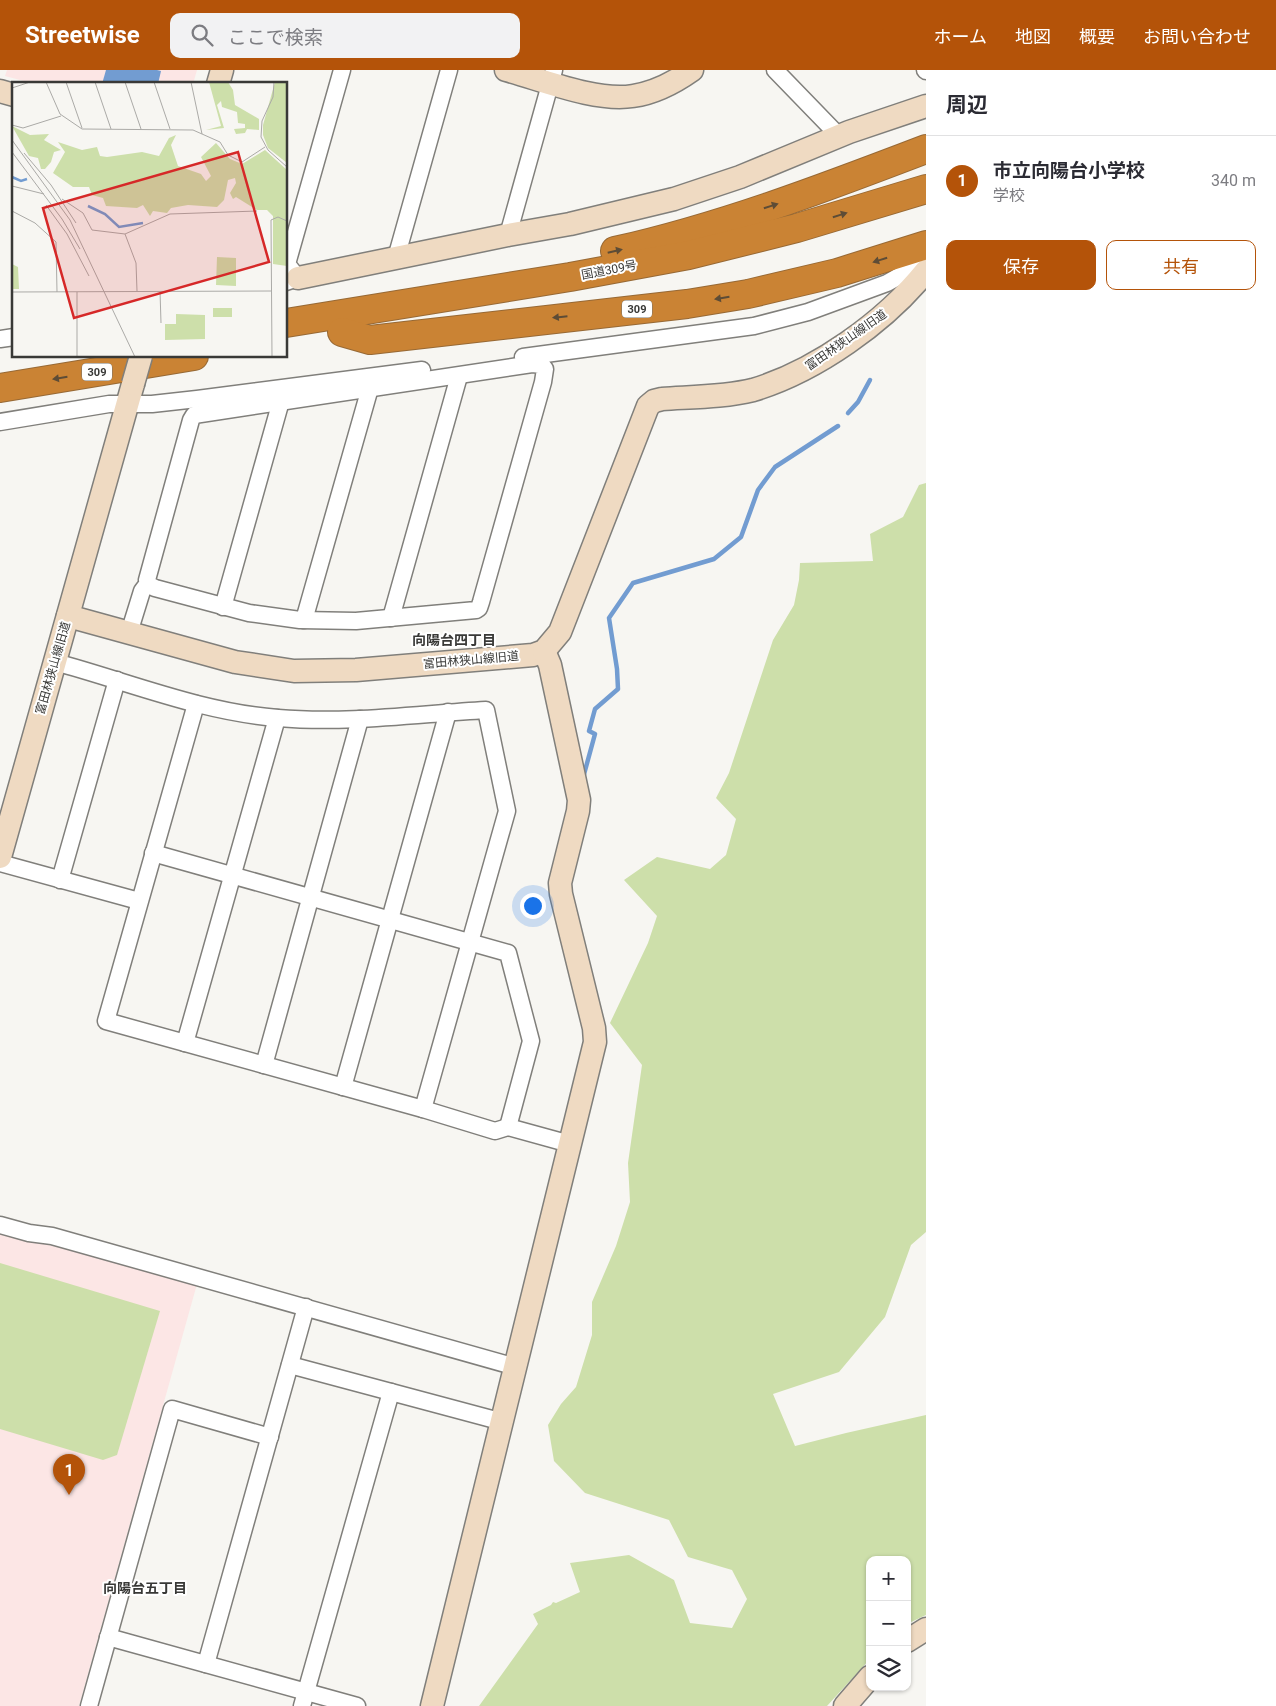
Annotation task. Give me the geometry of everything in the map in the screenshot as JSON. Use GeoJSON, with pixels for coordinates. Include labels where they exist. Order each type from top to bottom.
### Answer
{"type":"FeatureCollection","features":[{"type":"Feature","properties":{"kind":"highway"},"geometry":{"type":"LineString","coordinates":[[363,311],[500,276],[659,241],[694,231],[801,197],[926,148]]}},
{"type":"Feature","properties":{"kind":"highway","name":"国道309号"},"geometry":{"type":"LineString","coordinates":[[288,323],[570,278],[689,255],[797,228],[926,189]]}},
{"type":"Feature","properties":{"kind":"highway","name":"国道309号"},"geometry":{"type":"LineString","coordinates":[[288,341],[616,288],[672,277],[776,252],[926,208]]}},
{"type":"Feature","properties":{"kind":"highway","name":"309"},"geometry":{"type":"LineString","coordinates":[[342,332],[370,340],[687,304],[748,294],[797,283],[837,273],[926,245]]}},
{"type":"Feature","properties":{"kind":"highway","name":"309"},"geometry":{"type":"LineString","coordinates":[[0,370],[69,358]]}},
{"type":"Feature","properties":{"kind":"highway","name":"309"},"geometry":{"type":"LineString","coordinates":[[0,388],[182,358]]}},
{"type":"Feature","properties":{"kind":"street"},"geometry":{"type":"LineString","coordinates":[[342,70],[288,264],[292,280],[570,224],[674,199],[740,177],[839,136],[926,106]]}},
{"type":"Feature","properties":{"kind":"street"},"geometry":{"type":"LineString","coordinates":[[396,258],[448,70]]}},
{"type":"Feature","properties":{"kind":"street"},"geometry":{"type":"LineString","coordinates":[[506,70],[552,76],[592,94],[610,97],[634,96],[662,88],[692,70]]}},
{"type":"Feature","properties":{"kind":"street"},"geometry":{"type":"LineString","coordinates":[[775,70],[839,136]]}},
{"type":"Feature","properties":{"kind":"street"},"geometry":{"type":"LineString","coordinates":[[508,235],[552,76]]}},
{"type":"Feature","properties":{"kind":"street"},"geometry":{"type":"LineString","coordinates":[[0,422],[109,404],[130,394],[152,404],[754,326],[808,312],[887,283],[926,261]]}},
{"type":"Feature","properties":{"kind":"street","name":"富田林狭山線旧道"},"geometry":{"type":"LineString","coordinates":[[0,857],[9,792],[55,662],[68,616],[235,662],[294,670],[356,670],[533,656],[544,651],[560,632],[648,406],[654,401],[662,399],[752,390],[801,372],[892,308],[926,271]]}},
{"type":"Feature","properties":{"kind":"street"},"geometry":{"type":"LineString","coordinates":[[68,616],[140,358]]}},
{"type":"Feature","properties":{"kind":"street"},"geometry":{"type":"LineString","coordinates":[[532,364],[542,366],[545,369],[543,382],[478,608],[470,611],[356,621],[304,620],[263,616],[223,607],[149,585],[146,580],[194,415],[370,388],[532,364]]}},
{"type":"Feature","properties":{"kind":"street"},"geometry":{"type":"LineString","coordinates":[[391,618],[459,376]]}},
{"type":"Feature","properties":{"kind":"street"},"geometry":{"type":"LineString","coordinates":[[304,620],[370,388]]}},
{"type":"Feature","properties":{"kind":"street"},"geometry":{"type":"LineString","coordinates":[[223,607],[281,401]]}},
{"type":"Feature","properties":{"kind":"street"},"geometry":{"type":"LineString","coordinates":[[130,633],[142,591],[148,583]]}},
{"type":"Feature","properties":{"kind":"street"},"geometry":{"type":"LineString","coordinates":[[432,1706],[595,1042],[594,1028],[560,894],[560,882],[578,811],[579,800],[550,665],[544,651]]}},
{"type":"Feature","properties":{"kind":"street"},"geometry":{"type":"LineString","coordinates":[[55,662],[109,676],[196,704],[238,713],[277,718],[314,721],[486,710],[506,811],[423,1109]]}},
{"type":"Feature","properties":{"kind":"street"},"geometry":{"type":"LineString","coordinates":[[60,880],[117,680]]}},
{"type":"Feature","properties":{"kind":"street"},"geometry":{"type":"LineString","coordinates":[[196,704],[106,1021],[423,1109],[495,1131],[508,1128],[570,1144]]}},
{"type":"Feature","properties":{"kind":"street"},"geometry":{"type":"LineString","coordinates":[[343,1087],[448,712]]}},
{"type":"Feature","properties":{"kind":"street"},"geometry":{"type":"LineString","coordinates":[[185,1043],[277,718]]}},
{"type":"Feature","properties":{"kind":"street"},"geometry":{"type":"LineString","coordinates":[[264,1065],[360,719]]}},
{"type":"Feature","properties":{"kind":"street"},"geometry":{"type":"LineString","coordinates":[[153,853],[508,953],[531,1041],[508,1128]]}},
{"type":"Feature","properties":{"kind":"street"},"geometry":{"type":"LineString","coordinates":[[0,863],[139,901]]}},
{"type":"Feature","properties":{"kind":"street"},"geometry":{"type":"LineString","coordinates":[[0,1218],[34,1227],[52,1236]]}},
{"type":"Feature","properties":{"kind":"street"},"geometry":{"type":"LineString","coordinates":[[0,1225],[29,1233],[52,1236],[516,1366]]}},
{"type":"Feature","properties":{"kind":"street"},"geometry":{"type":"LineString","coordinates":[[206,1664],[306,1307]]}},
{"type":"Feature","properties":{"kind":"street"},"geometry":{"type":"LineString","coordinates":[[290,1365],[503,1422]]}},
{"type":"Feature","properties":{"kind":"street"},"geometry":{"type":"LineString","coordinates":[[304,1699],[390,1392]]}},
{"type":"Feature","properties":{"kind":"street"},"geometry":{"type":"LineString","coordinates":[[89,1706],[172,1409],[270,1437]]}},
{"type":"Feature","properties":{"kind":"street"},"geometry":{"type":"LineString","coordinates":[[911,1638],[926,1629]]}},
{"type":"Feature","properties":{"kind":"street"},"geometry":{"type":"LineString","coordinates":[[108,1637],[206,1664],[304,1699],[357,1706]]}},
{"type":"Feature","properties":{"kind":"street"},"geometry":{"type":"LineString","coordinates":[[845,1706],[866,1681]]}},
{"type":"Feature","properties":{"kind":"shaded area"},"geometry":{"type":"Polygon","coordinates":[[[7,70],[197,70],[194,82],[28,82],[5,76],[7,70]]]}},
{"type":"Feature","properties":{"kind":"shaded area"},"geometry":{"type":"Polygon","coordinates":[[[0,1234],[197,1284],[79,1706],[0,1706],[0,1234]]]}},
{"type":"Feature","properties":{"kind":"green space"},"geometry":{"type":"Polygon","coordinates":[[[926,483],[926,1232],[911,1245],[885,1317],[839,1372],[773,1394],[795,1446],[926,1415],[926,1615],[911,1622],[911,1556],[866,1556],[866,1663],[827,1706],[479,1706],[538,1624],[533,1614],[551,1605],[553,1602],[556,1603],[580,1592],[570,1563],[629,1555],[674,1580],[690,1623],[732,1628],[747,1599],[732,1570],[688,1557],[669,1520],[585,1493],[554,1461],[548,1425],[561,1404],[576,1387],[592,1335],[592,1302],[616,1246],[630,1202],[628,1163],[642,1065],[610,1023],[648,943],[657,916],[624,880],[657,857],[710,869],[726,855],[736,819],[716,798],[729,773],[773,640],[794,605],[800,563],[873,561],[870,534],[903,517],[919,485],[926,483]]]}},
{"type":"Feature","properties":{"kind":"green space"},"geometry":{"type":"Polygon","coordinates":[[[0,1263],[160,1311],[117,1455],[103,1460],[0,1429],[0,1263]]]}},
{"type":"Feature","properties":{"kind":"water"},"geometry":{"type":"Polygon","coordinates":[[[106,70],[161,71],[158,82],[103,82],[106,70]]]}},
{"type":"Feature","properties":{"kind":"waterway"},"geometry":{"type":"LineString","coordinates":[[848,413],[858,402],[870,380]]}},
{"type":"Feature","properties":{"kind":"waterway"},"geometry":{"type":"LineString","coordinates":[[583,778],[595,734],[589,731],[595,709],[618,689],[617,669],[609,618],[633,583],[714,559],[741,537],[758,490],[775,467],[838,426]]}},
{"type":"Feature","properties":{"kind":"place","name":"市立向陽台小学校"},"geometry":{"type":"Point","coordinates":[69,1495]}},
{"type":"Feature","properties":{"kind":"district","name":"向陽台四丁目"},"geometry":{"type":"Point","coordinates":[454,640]}},
{"type":"Feature","properties":{"kind":"district","name":"向陽台五丁目"},"geometry":{"type":"Point","coordinates":[145,1588]}}]}
